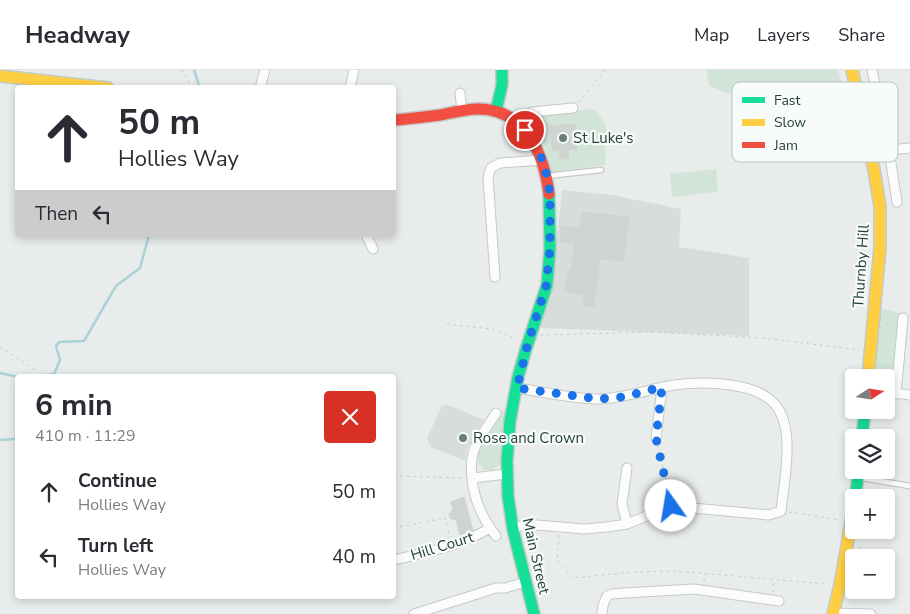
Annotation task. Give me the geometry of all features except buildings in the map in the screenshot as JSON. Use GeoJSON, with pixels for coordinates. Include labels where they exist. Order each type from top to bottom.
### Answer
{"type":"FeatureCollection","features":[{"type":"Feature","properties":{"kind":"main road"},"geometry":{"type":"LineString","coordinates":[[396,120],[479,108],[496,110],[500,97],[502,70]]}},
{"type":"Feature","properties":{"kind":"main road"},"geometry":{"type":"LineString","coordinates":[[0,76],[81,85]]}},
{"type":"Feature","properties":{"kind":"main road","name":"Main Street"},"geometry":{"type":"LineString","coordinates":[[496,110],[517,123],[532,138],[542,160],[550,194],[549,270],[517,388],[509,433],[507,474],[512,527],[534,614]]}},
{"type":"Feature","properties":{"kind":"main road","name":"Thurnby Hill"},"geometry":{"type":"LineString","coordinates":[[868,369],[880,248],[880,207],[872,162]]}},
{"type":"Feature","properties":{"kind":"main road"},"geometry":{"type":"LineString","coordinates":[[833,613],[848,539]]}},
{"type":"Feature","properties":{"kind":"street"},"geometry":{"type":"LineString","coordinates":[[261,85],[264,70]]}},
{"type":"Feature","properties":{"kind":"street"},"geometry":{"type":"LineString","coordinates":[[351,85],[354,70]]}},
{"type":"Feature","properties":{"kind":"street"},"geometry":{"type":"LineString","coordinates":[[460,93],[462,111]]}},
{"type":"Feature","properties":{"kind":"street"},"geometry":{"type":"LineString","coordinates":[[517,123],[532,112],[573,108]]}},
{"type":"Feature","properties":{"kind":"street"},"geometry":{"type":"LineString","coordinates":[[495,277],[488,177],[491,168],[500,163],[542,160]]}},
{"type":"Feature","properties":{"kind":"street"},"geometry":{"type":"LineString","coordinates":[[890,162],[897,202]]}},
{"type":"Feature","properties":{"kind":"street"},"geometry":{"type":"LineString","coordinates":[[874,170],[891,166]]}},
{"type":"Feature","properties":{"kind":"street"},"geometry":{"type":"LineString","coordinates":[[367,237],[373,249]]}},
{"type":"Feature","properties":{"kind":"street"},"geometry":{"type":"LineString","coordinates":[[895,370],[903,318]]}},
{"type":"Feature","properties":{"kind":"street"},"geometry":{"type":"LineString","coordinates":[[512,527],[536,525],[584,529],[626,524],[671,506],[769,515],[781,511],[787,441],[786,427],[777,406],[758,392],[747,388],[710,384],[676,384],[623,397],[598,399],[517,388]]}},
{"type":"Feature","properties":{"kind":"street"},"geometry":{"type":"LineString","coordinates":[[656,438],[662,387]]}},
{"type":"Feature","properties":{"kind":"street"},"geometry":{"type":"LineString","coordinates":[[895,394],[910,396]]}},
{"type":"Feature","properties":{"kind":"street"},"geometry":{"type":"LineString","coordinates":[[496,413],[471,456],[472,478],[507,474]]}},
{"type":"Feature","properties":{"kind":"street"},"geometry":{"type":"LineString","coordinates":[[626,524],[622,504],[627,468]]}},
{"type":"Feature","properties":{"kind":"street","name":"Hill Court"},"geometry":{"type":"LineString","coordinates":[[472,478],[476,502],[496,536]]}},
{"type":"Feature","properties":{"kind":"street","name":"Hill Court"},"geometry":{"type":"LineString","coordinates":[[396,559],[452,545],[476,536],[490,528]]}},
{"type":"Feature","properties":{"kind":"street"},"geometry":{"type":"LineString","coordinates":[[414,614],[496,588],[505,588],[526,582]]}},
{"type":"Feature","properties":{"kind":"street"},"geometry":{"type":"LineString","coordinates":[[602,614],[605,600],[612,594],[694,589],[775,600]]}},
{"type":"Feature","properties":{"kind":"street"},"geometry":{"type":"LineString","coordinates":[[833,613],[871,614]]}},
{"type":"Feature","properties":{"kind":"lane"},"geometry":{"type":"LineString","coordinates":[[547,176],[601,170]]}},
{"type":"Feature","properties":{"kind":"lane"},"geometry":{"type":"LineString","coordinates":[[880,479],[910,486]]}},
{"type":"Feature","properties":{"kind":"path"},"geometry":{"type":"LineString","coordinates":[[182,70],[189,85]]}},
{"type":"Feature","properties":{"kind":"path"},"geometry":{"type":"LineString","coordinates":[[573,108],[604,70]]}},
{"type":"Feature","properties":{"kind":"path"},"geometry":{"type":"LineString","coordinates":[[887,323],[901,335]]}},
{"type":"Feature","properties":{"kind":"path"},"geometry":{"type":"LineString","coordinates":[[447,324],[492,329],[529,339],[651,332],[763,338],[869,352]]}},
{"type":"Feature","properties":{"kind":"path"},"geometry":{"type":"LineString","coordinates":[[0,346],[34,369],[35,374]]}},
{"type":"Feature","properties":{"kind":"path"},"geometry":{"type":"LineString","coordinates":[[656,438],[671,506]]}},
{"type":"Feature","properties":{"kind":"path"},"geometry":{"type":"LineString","coordinates":[[396,476],[472,478]]}},
{"type":"Feature","properties":{"kind":"path"},"geometry":{"type":"LineString","coordinates":[[443,511],[452,545]]}},
{"type":"Feature","properties":{"kind":"path"},"geometry":{"type":"LineString","coordinates":[[781,511],[845,521]]}},
{"type":"Feature","properties":{"kind":"path"},"geometry":{"type":"LineString","coordinates":[[396,528],[445,518]]}},
{"type":"Feature","properties":{"kind":"path"},"geometry":{"type":"LineString","coordinates":[[560,527],[557,560],[573,578],[635,572],[676,571],[840,585]]}},
{"type":"Feature","properties":{"kind":"path"},"geometry":{"type":"LineString","coordinates":[[774,579],[775,600]]}},
{"type":"Feature","properties":{"kind":"shaded area"},"geometry":{"type":"Polygon","coordinates":[[[562,190],[612,195],[681,209],[679,247],[749,258],[749,336],[540,328],[552,287],[562,190]]]}},
{"type":"Feature","properties":{"kind":"shaded area"},"geometry":{"type":"Polygon","coordinates":[[[448,405],[484,420],[467,449],[465,461],[431,447],[427,438],[442,406],[448,405]]]}},
{"type":"Feature","properties":{"kind":"green space"},"geometry":{"type":"Polygon","coordinates":[[[706,70],[838,70],[841,82],[732,82],[732,93],[709,85],[706,70]]]}},
{"type":"Feature","properties":{"kind":"green space"},"geometry":{"type":"Polygon","coordinates":[[[594,109],[606,125],[605,165],[551,172],[537,116],[594,109]]]}},
{"type":"Feature","properties":{"kind":"green space"},"geometry":{"type":"Polygon","coordinates":[[[716,169],[718,192],[672,197],[670,174],[716,169]]]}},
{"type":"Feature","properties":{"kind":"green space"},"geometry":{"type":"Polygon","coordinates":[[[880,308],[904,314],[896,394],[895,369],[875,369],[880,308]]]}},
{"type":"Feature","properties":{"kind":"green space"},"geometry":{"type":"Polygon","coordinates":[[[504,409],[506,409],[500,464],[492,470],[484,470],[477,461],[478,452],[504,409]]]}},
{"type":"Feature","properties":{"kind":"waterway"},"geometry":{"type":"LineString","coordinates":[[194,70],[199,85]]}},
{"type":"Feature","properties":{"kind":"waterway"},"geometry":{"type":"LineString","coordinates":[[54,374],[60,360],[56,346],[59,342],[84,341],[116,286],[140,268],[148,237]]}},
{"type":"Feature","properties":{"kind":"waterway"},"geometry":{"type":"LineString","coordinates":[[0,373],[15,376]]}},
{"type":"Feature","properties":{"kind":"waterway"},"geometry":{"type":"LineString","coordinates":[[0,440],[15,439]]}},
{"type":"Feature","properties":{"kind":"traffic: fast"},"geometry":{"type":"LineString","coordinates":[[496,111],[502,85],[502,70]]}},
{"type":"Feature","properties":{"kind":"traffic: fast"},"geometry":{"type":"LineString","coordinates":[[534,614],[513,530],[508,496],[507,461],[510,421],[518,377],[547,285],[550,249],[549,194]]}},
{"type":"Feature","properties":{"kind":"traffic: fast"},"geometry":{"type":"LineString","coordinates":[[863,429],[864,419]]}},
{"type":"Feature","properties":{"kind":"traffic: fast"},"geometry":{"type":"LineString","coordinates":[[856,489],[858,479]]}},
{"type":"Feature","properties":{"kind":"traffic: slow"},"geometry":{"type":"LineString","coordinates":[[852,70],[855,82]]}},
{"type":"Feature","properties":{"kind":"traffic: slow"},"geometry":{"type":"LineString","coordinates":[[0,76],[81,85]]}},
{"type":"Feature","properties":{"kind":"traffic: slow"},"geometry":{"type":"LineString","coordinates":[[869,369],[880,248],[880,207],[872,162]]}},
{"type":"Feature","properties":{"kind":"traffic: slow"},"geometry":{"type":"LineString","coordinates":[[833,614],[848,539]]}},
{"type":"Feature","properties":{"kind":"traffic: jam"},"geometry":{"type":"LineString","coordinates":[[396,120],[477,109],[494,111],[508,116],[520,125],[537,149],[549,194]]}},
{"type":"Feature","properties":{"kind":"place","name":"St Luke's"},"geometry":{"type":"Point","coordinates":[563,138]}},
{"type":"Feature","properties":{"kind":"place","name":"Rose and Crown"},"geometry":{"type":"Point","coordinates":[463,438]}},
{"type":"Feature","properties":{"kind":"route"},"geometry":{"type":"LineString","coordinates":[[525,130],[538,148],[547,176],[550,194],[550,249],[546,286],[530,335],[517,388],[598,399],[623,397],[662,387],[656,438],[671,506]]}}]}
